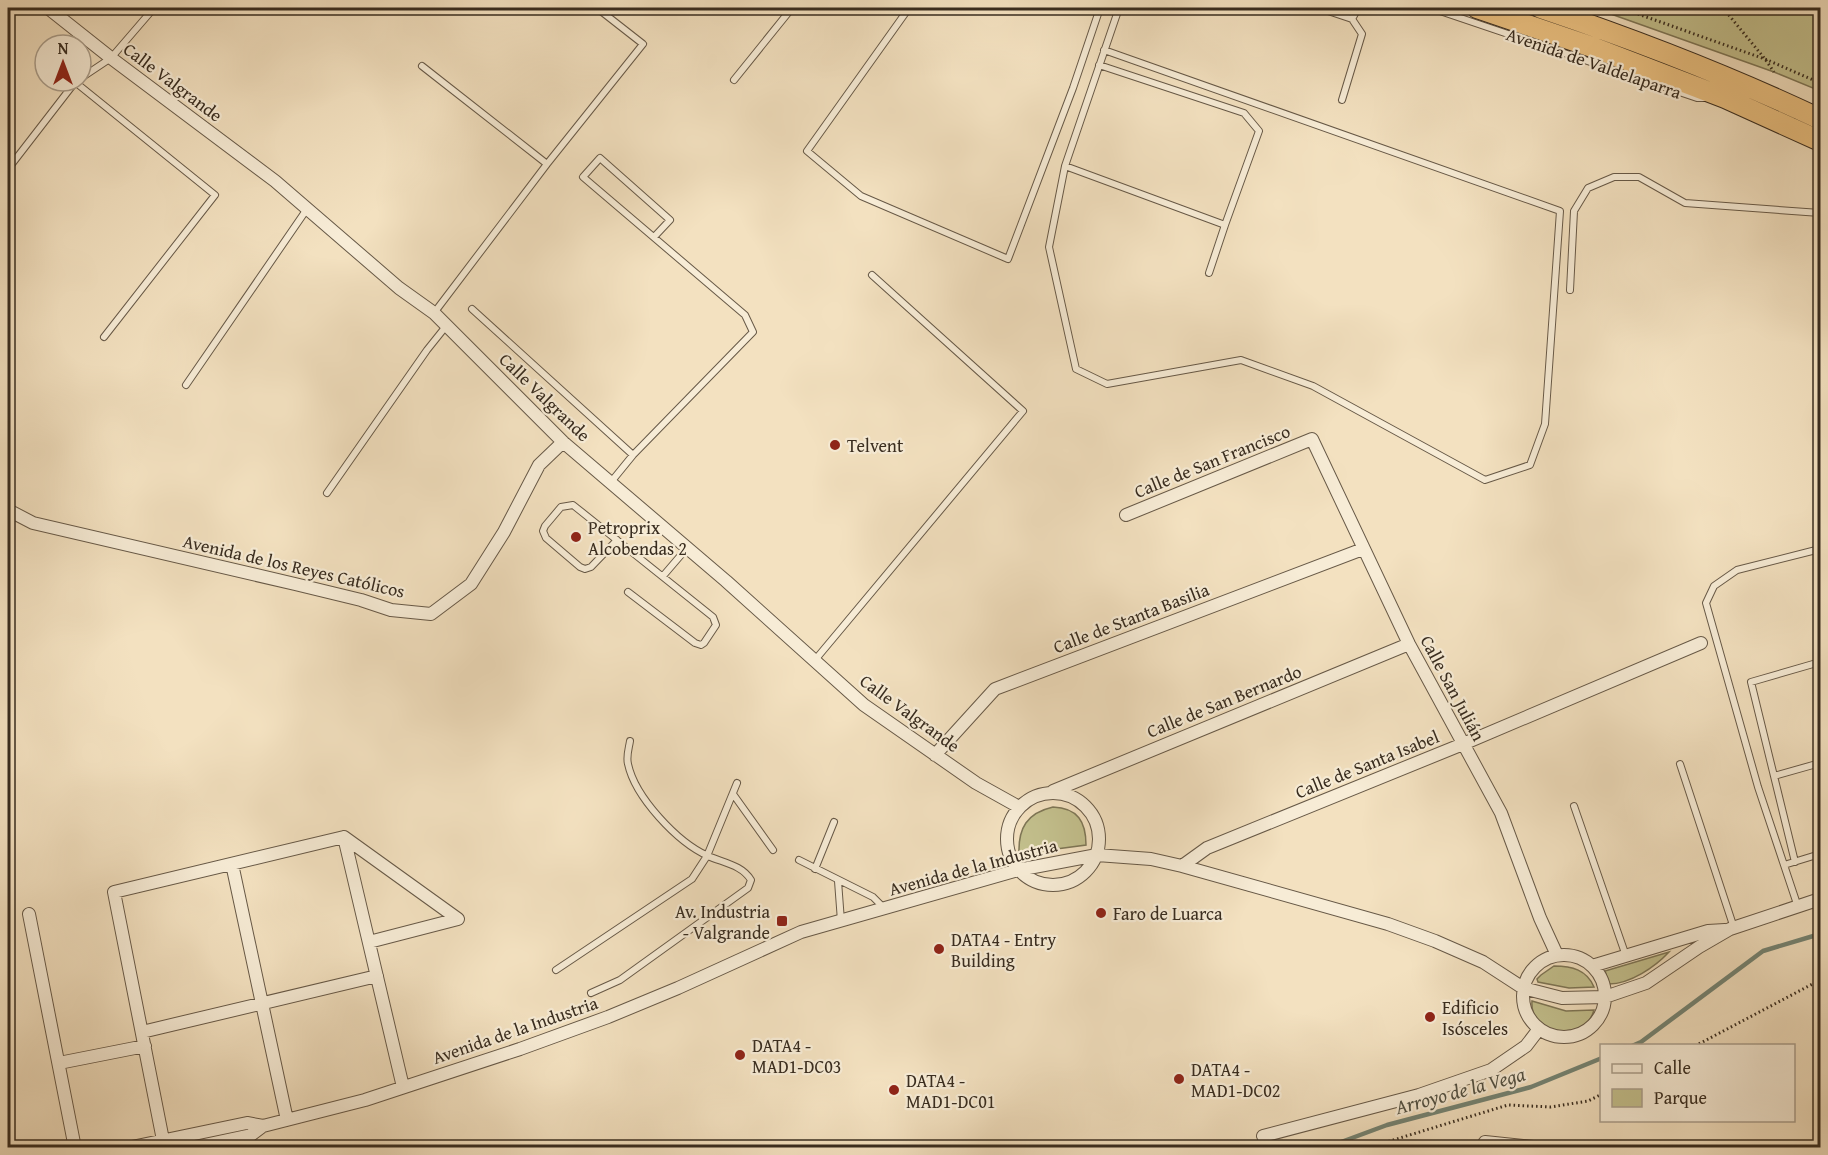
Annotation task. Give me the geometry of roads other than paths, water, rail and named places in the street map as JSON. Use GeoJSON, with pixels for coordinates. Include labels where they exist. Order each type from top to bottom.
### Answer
{"type":"FeatureCollection","features":[{"type":"Feature","properties":{"kind":"highway","name":"Avenida de Valdelaparra"},"geometry":{"type":"LineString","coordinates":[[1477,8],[1595,48],[1725,98],[1821,141]]}},
{"type":"Feature","properties":{"kind":"highway","name":"Avenida de Valdelaparra"},"geometry":{"type":"LineString","coordinates":[[1540,8],[1642,43],[1730,78],[1821,119]]}},
{"type":"Feature","properties":{"kind":"street","name":"Calle Valgrande"},"geometry":{"type":"LineString","coordinates":[[48,8],[275,181],[399,288],[434,313],[563,442],[688,548],[864,705],[976,783],[1019,807]]}},
{"type":"Feature","properties":{"kind":"street","name":"Calle de San Francisco"},"geometry":{"type":"LineString","coordinates":[[1126,515],[1312,439]]}},
{"type":"Feature","properties":{"kind":"street","name":"Calle San Julián"},"geometry":{"type":"LineString","coordinates":[[1312,439],[1409,644],[1501,813],[1540,918],[1557,955]]}},
{"type":"Feature","properties":{"kind":"street","name":"Avenida de los Reyes Católicos"},"geometry":{"type":"LineString","coordinates":[[8,510],[33,523],[361,600],[391,610],[430,614],[471,584],[504,532],[539,465],[563,442]]}},
{"type":"Feature","properties":{"kind":"street","name":"Calle de Stanta Basilia"},"geometry":{"type":"LineString","coordinates":[[934,755],[995,689],[1364,549]]}},
{"type":"Feature","properties":{"kind":"street","name":"Calle de Santa Isabel"},"geometry":{"type":"LineString","coordinates":[[1182,866],[1207,848],[1463,744],[1701,643]]}},
{"type":"Feature","properties":{"kind":"street","name":"Calle de San Bernardo"},"geometry":{"type":"LineString","coordinates":[[1053,792],[1409,644]]}},
{"type":"Feature","properties":{"kind":"street"},"geometry":{"type":"LineString","coordinates":[[1053,792],[1069,795],[1082,802],[1098,825],[1100,839],[1097,855],[1091,866],[1081,876],[1055,885],[1041,883],[1018,870],[1010,856],[1007,844],[1007,831],[1019,807],[1030,799],[1053,792]]}},
{"type":"Feature","properties":{"kind":"street"},"geometry":{"type":"LineString","coordinates":[[344,837],[404,1087]]}},
{"type":"Feature","properties":{"kind":"street"},"geometry":{"type":"LineString","coordinates":[[163,1140],[114,892],[344,837],[458,919],[369,942]]}},
{"type":"Feature","properties":{"kind":"street","name":"Avenida de la Industria"},"geometry":{"type":"LineString","coordinates":[[127,1148],[247,1123],[263,1126],[365,1100],[608,1017],[678,988],[788,937],[1018,870],[1097,855],[1151,859],[1182,866],[1388,924],[1483,962],[1523,988],[1562,998],[1605,997],[1646,983],[1699,947],[1732,929],[1821,899]]}},
{"type":"Feature","properties":{"kind":"street"},"geometry":{"type":"LineString","coordinates":[[232,864],[287,1120]]}},
{"type":"Feature","properties":{"kind":"street"},"geometry":{"type":"LineString","coordinates":[[29,914],[75,1148]]}},
{"type":"Feature","properties":{"kind":"street"},"geometry":{"type":"LineString","coordinates":[[1592,966],[1708,931],[1732,929]]}},
{"type":"Feature","properties":{"kind":"street"},"geometry":{"type":"LineString","coordinates":[[1557,955],[1570,955],[1592,966],[1600,975],[1605,997],[1603,1010],[1597,1021],[1588,1030],[1576,1036],[1563,1038],[1550,1036],[1539,1029],[1525,1011],[1522,1000],[1527,976],[1535,966],[1557,955]]}},
{"type":"Feature","properties":{"kind":"street"},"geometry":{"type":"LineString","coordinates":[[142,1032],[377,976]]}},
{"type":"Feature","properties":{"kind":"street"},"geometry":{"type":"LineString","coordinates":[[1263,1136],[1419,1095],[1491,1070],[1526,1046],[1539,1029]]}},
{"type":"Feature","properties":{"kind":"street"},"geometry":{"type":"LineString","coordinates":[[59,1063],[145,1046]]}},
{"type":"Feature","properties":{"kind":"street"},"geometry":{"type":"LineString","coordinates":[[190,1148],[251,1135],[263,1126]]}},
{"type":"Feature","properties":{"kind":"street"},"geometry":{"type":"LineString","coordinates":[[1485,1142],[1543,1148]]}},
{"type":"Feature","properties":{"kind":"lane"},"geometry":{"type":"LineString","coordinates":[[93,70],[111,58],[154,8]]}},
{"type":"Feature","properties":{"kind":"lane"},"geometry":{"type":"LineString","coordinates":[[434,313],[547,164],[643,44],[597,8]]}},
{"type":"Feature","properties":{"kind":"lane"},"geometry":{"type":"LineString","coordinates":[[734,80],[792,8]]}},
{"type":"Feature","properties":{"kind":"lane"},"geometry":{"type":"LineString","coordinates":[[909,8],[807,151],[861,196],[1008,259],[1073,88],[1100,8]]}},
{"type":"Feature","properties":{"kind":"lane"},"geometry":{"type":"LineString","coordinates":[[1104,50],[1560,211],[1545,424],[1530,465],[1485,480],[1313,386],[1241,360],[1107,384],[1076,369],[1048,247],[1065,166],[1104,50],[1119,8]]}},
{"type":"Feature","properties":{"kind":"lane"},"geometry":{"type":"LineString","coordinates":[[1319,8],[1352,19],[1362,34],[1342,100]]}},
{"type":"Feature","properties":{"kind":"lane"},"geometry":{"type":"LineString","coordinates":[[1352,19],[1358,8]]}},
{"type":"Feature","properties":{"kind":"lane","name":"Avenida de Valdelaparra"},"geometry":{"type":"LineString","coordinates":[[1431,8],[1697,98],[1725,98]]}},
{"type":"Feature","properties":{"kind":"lane"},"geometry":{"type":"LineString","coordinates":[[1099,65],[1244,113],[1259,131],[1209,273]]}},
{"type":"Feature","properties":{"kind":"lane"},"geometry":{"type":"LineString","coordinates":[[422,66],[547,164]]}},
{"type":"Feature","properties":{"kind":"lane"},"geometry":{"type":"LineString","coordinates":[[8,169],[68,93]]}},
{"type":"Feature","properties":{"kind":"lane"},"geometry":{"type":"LineString","coordinates":[[93,93],[215,195],[104,338]]}},
{"type":"Feature","properties":{"kind":"lane"},"geometry":{"type":"LineString","coordinates":[[611,482],[633,455],[753,332],[745,315],[583,177],[600,158],[669,220],[654,237]]}},
{"type":"Feature","properties":{"kind":"lane"},"geometry":{"type":"LineString","coordinates":[[1065,166],[1225,225]]}},
{"type":"Feature","properties":{"kind":"lane"},"geometry":{"type":"LineString","coordinates":[[1570,290],[1574,211],[1588,188],[1614,177],[1639,177],[1684,203],[1821,213]]}},
{"type":"Feature","properties":{"kind":"lane"},"geometry":{"type":"LineString","coordinates":[[186,385],[307,208]]}},
{"type":"Feature","properties":{"kind":"lane"},"geometry":{"type":"LineString","coordinates":[[815,660],[1023,411],[872,275]]}},
{"type":"Feature","properties":{"kind":"lane"},"geometry":{"type":"LineString","coordinates":[[472,309],[633,455]]}},
{"type":"Feature","properties":{"kind":"lane"},"geometry":{"type":"LineString","coordinates":[[327,493],[447,325]]}},
{"type":"Feature","properties":{"kind":"lane"},"geometry":{"type":"LineString","coordinates":[[617,540],[591,567],[585,569],[546,537],[543,531],[561,507],[573,505],[663,576],[716,621],[716,625],[704,643],[695,643],[628,592]]}},
{"type":"Feature","properties":{"kind":"lane"},"geometry":{"type":"LineString","coordinates":[[663,576],[688,548]]}},
{"type":"Feature","properties":{"kind":"lane"},"geometry":{"type":"LineString","coordinates":[[1798,907],[1758,788],[1706,603],[1714,586],[1737,570],[1821,549]]}},
{"type":"Feature","properties":{"kind":"lane"},"geometry":{"type":"LineString","coordinates":[[1795,862],[1751,682],[1821,662]]}},
{"type":"Feature","properties":{"kind":"lane"},"geometry":{"type":"LineString","coordinates":[[591,993],[620,980],[748,888],[751,880],[746,871],[707,856],[691,847],[666,825],[634,783],[627,761],[630,741]]}},
{"type":"Feature","properties":{"kind":"lane"},"geometry":{"type":"LineString","coordinates":[[1774,776],[1821,763]]}},
{"type":"Feature","properties":{"kind":"lane"},"geometry":{"type":"LineString","coordinates":[[1680,764],[1732,929]]}},
{"type":"Feature","properties":{"kind":"lane"},"geometry":{"type":"LineString","coordinates":[[556,970],[692,879],[707,856],[737,783]]}},
{"type":"Feature","properties":{"kind":"lane"},"geometry":{"type":"LineString","coordinates":[[733,794],[773,850]]}},
{"type":"Feature","properties":{"kind":"lane"},"geometry":{"type":"LineString","coordinates":[[1574,806],[1626,957]]}},
{"type":"Feature","properties":{"kind":"lane"},"geometry":{"type":"LineString","coordinates":[[815,869],[834,822]]}},
{"type":"Feature","properties":{"kind":"lane"},"geometry":{"type":"LineString","coordinates":[[1784,865],[1821,854]]}},
{"type":"Feature","properties":{"kind":"lane"},"geometry":{"type":"LineString","coordinates":[[799,860],[873,897],[885,909]]}},
{"type":"Feature","properties":{"kind":"lane"},"geometry":{"type":"LineString","coordinates":[[838,881],[842,921]]}},
{"type":"Feature","properties":{"kind":"waterway","name":"Arroyo de la Vega"},"geometry":{"type":"LineString","coordinates":[[1636,1044],[1763,951],[1820,934]]}},
{"type":"Feature","properties":{"kind":"waterway","name":"Arroyo de la Vega"},"geometry":{"type":"LineString","coordinates":[[1325,1148],[1387,1125],[1531,1087],[1600,1059]]}},
{"type":"Feature","properties":{"kind":"place","name":"Telvent"},"geometry":{"type":"Point","coordinates":[835,445]}},
{"type":"Feature","properties":{"kind":"place","name":"Petroprix Alcobendas 2"},"geometry":{"type":"Point","coordinates":[576,537]}},
{"type":"Feature","properties":{"kind":"place","name":"Faro de Luarca"},"geometry":{"type":"Point","coordinates":[1101,913]}},
{"type":"Feature","properties":{"kind":"place","name":"Av. Industria - Valgrande"},"geometry":{"type":"Point","coordinates":[782,921]}},
{"type":"Feature","properties":{"kind":"place","name":"DATA4 - Entry Building"},"geometry":{"type":"Point","coordinates":[939,949]}},
{"type":"Feature","properties":{"kind":"place","name":"Edificio Isósceles"},"geometry":{"type":"Point","coordinates":[1430,1017]}},
{"type":"Feature","properties":{"kind":"place","name":"DATA4 - MAD1-DC03"},"geometry":{"type":"Point","coordinates":[740,1055]}},
{"type":"Feature","properties":{"kind":"place","name":"DATA4 - MAD1-DC02"},"geometry":{"type":"Point","coordinates":[1179,1079]}},
{"type":"Feature","properties":{"kind":"place","name":"DATA4 - MAD1-DC01"},"geometry":{"type":"Point","coordinates":[894,1090]}}]}
